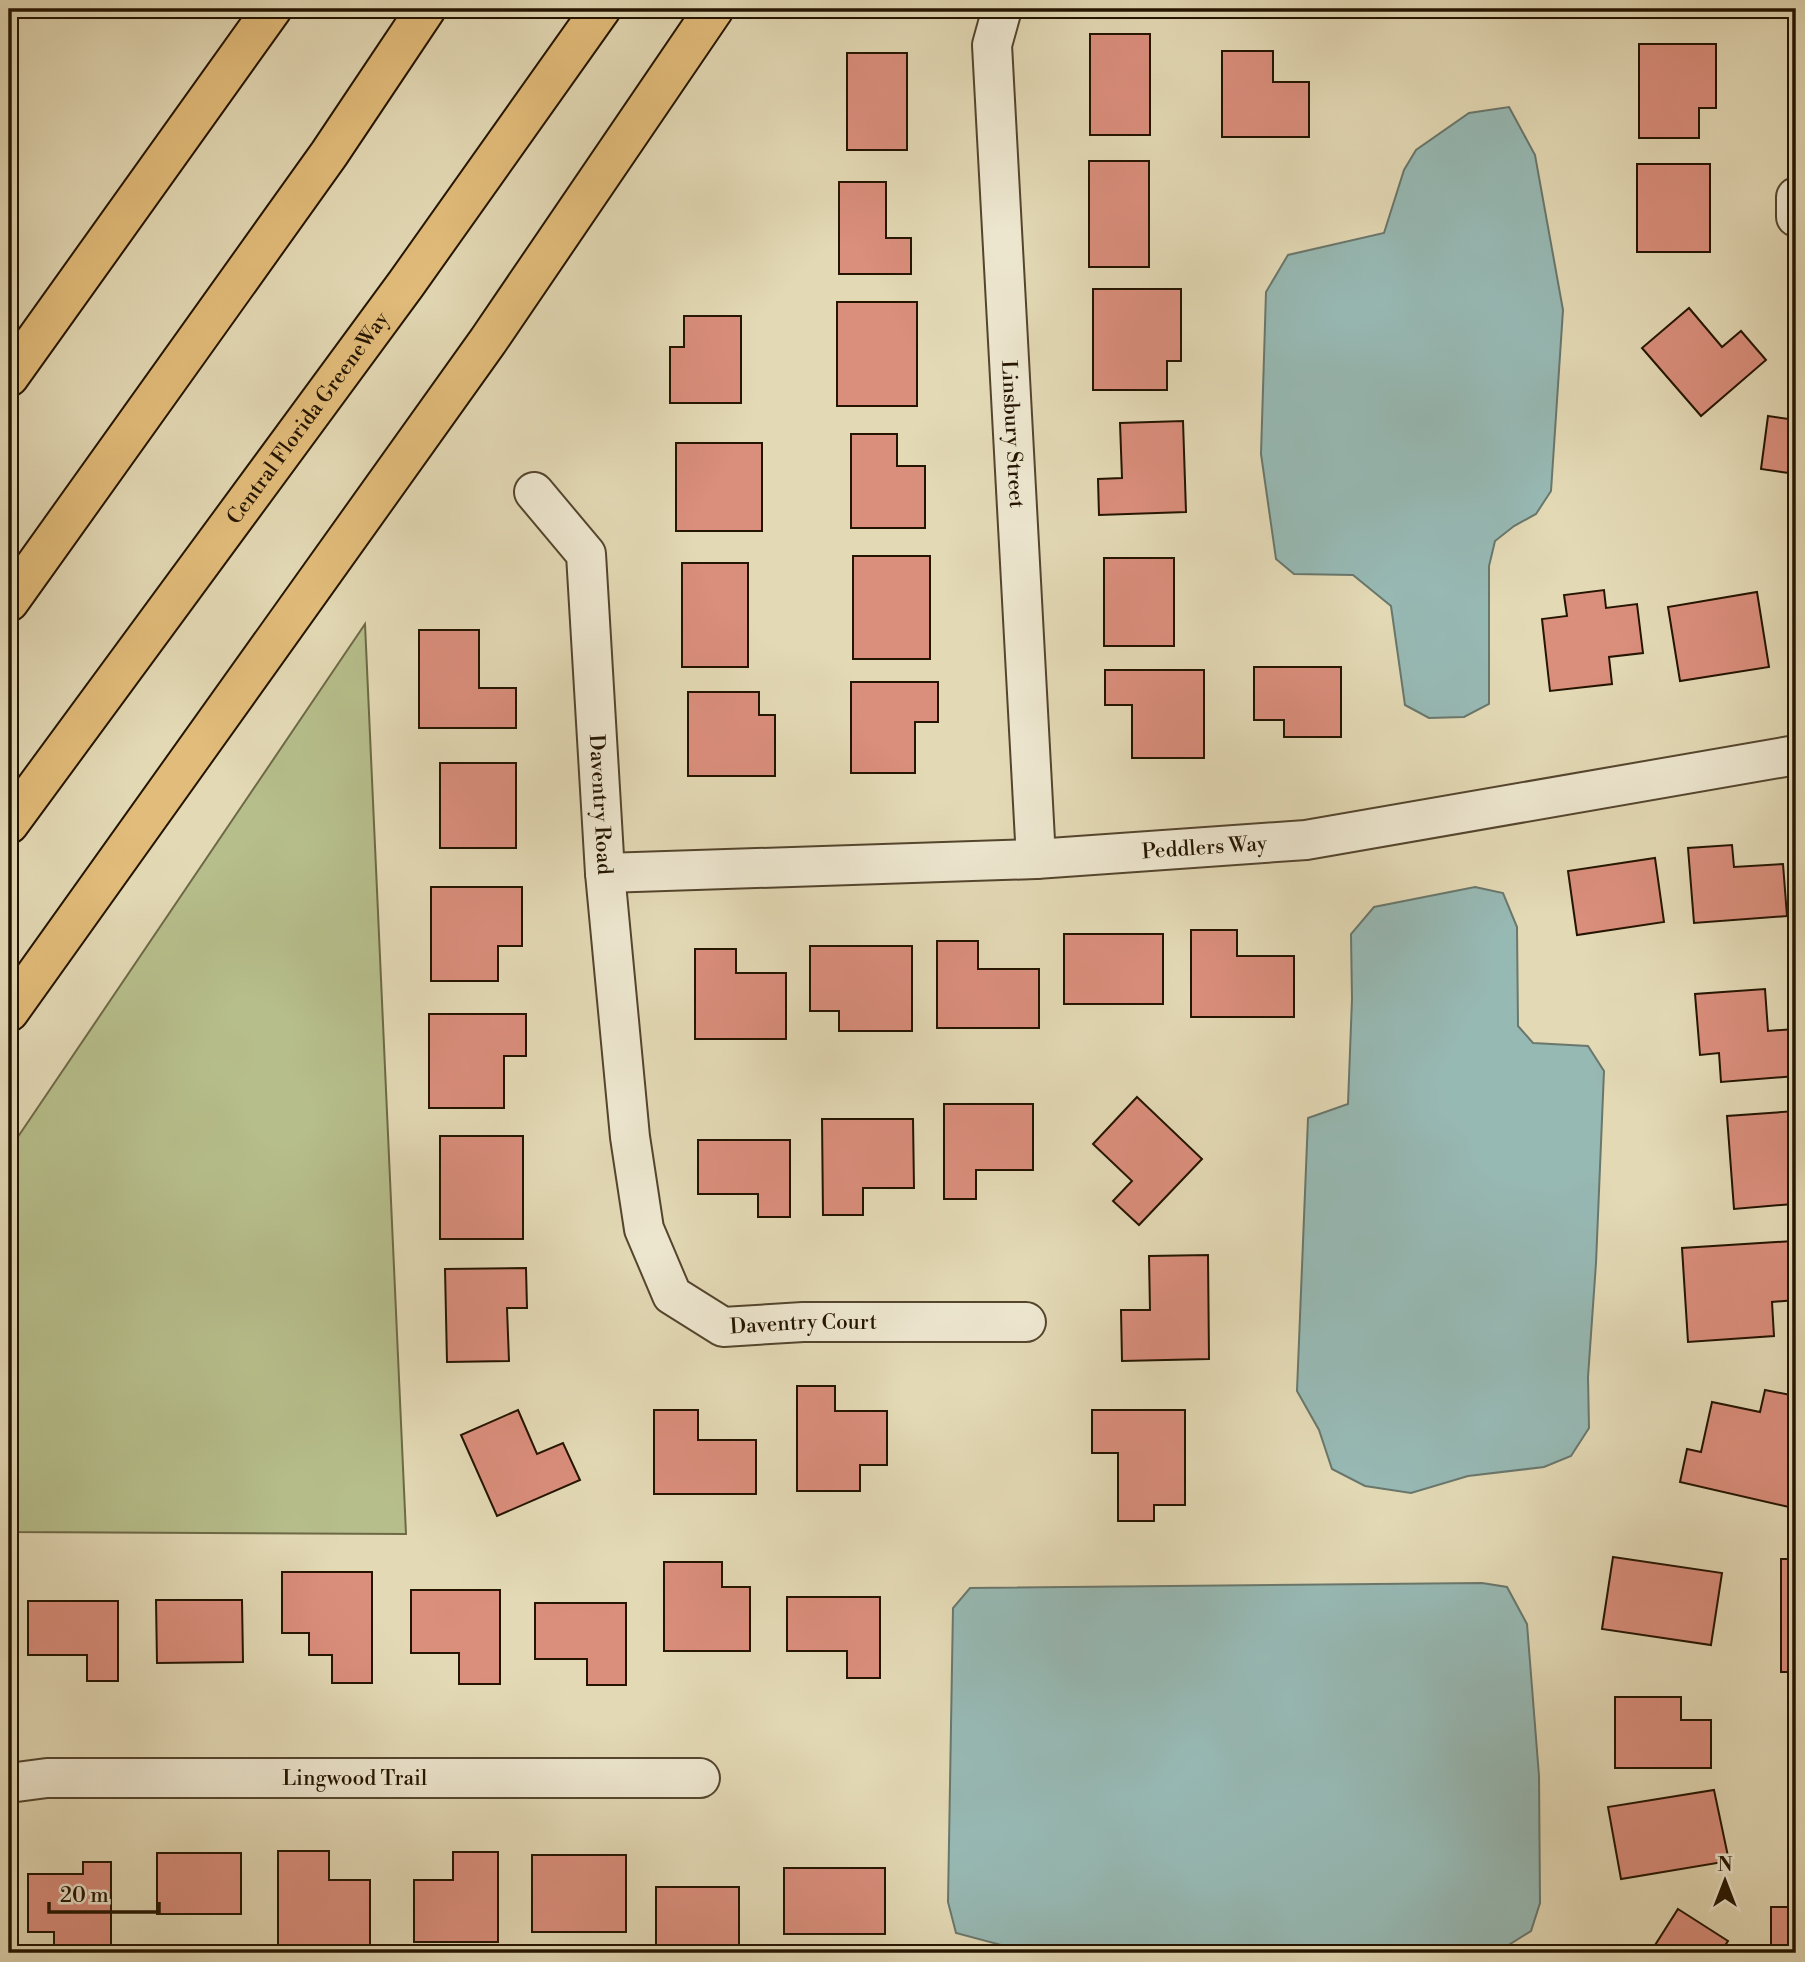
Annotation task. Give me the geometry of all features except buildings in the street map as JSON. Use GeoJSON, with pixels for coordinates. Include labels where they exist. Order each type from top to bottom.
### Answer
{"type":"FeatureCollection","features":[{"type":"Feature","properties":{"kind":"highway"},"geometry":{"type":"LineString","coordinates":[[9,377],[272,9]]}},
{"type":"Feature","properties":{"kind":"highway"},"geometry":{"type":"LineString","coordinates":[[9,602],[329,154],[426,9]]}},
{"type":"Feature","properties":{"kind":"highway","name":"Central Florida GreeneWay"},"geometry":{"type":"LineString","coordinates":[[9,824],[406,284],[601,9]]}},
{"type":"Feature","properties":{"kind":"highway"},"geometry":{"type":"LineString","coordinates":[[9,1012],[488,341],[714,9]]}},
{"type":"Feature","properties":{"kind":"street","name":"Linsbury Street"},"geometry":{"type":"LineString","coordinates":[[1002,9],[992,45],[1036,859]]}},
{"type":"Feature","properties":{"kind":"street"},"geometry":{"type":"LineString","coordinates":[[1796,197],[1796,218]]}},
{"type":"Feature","properties":{"kind":"street","name":"Daventry Road"},"geometry":{"type":"LineString","coordinates":[[534,492],[586,554],[605,873],[630,1136]]}},
{"type":"Feature","properties":{"kind":"street","name":"Peddlers Way"},"geometry":{"type":"LineString","coordinates":[[605,873],[1036,859],[1306,840],[1796,755]]}},
{"type":"Feature","properties":{"kind":"street","name":"Daventry Court"},"geometry":{"type":"LineString","coordinates":[[630,1136],[644,1230],[672,1295],[723,1327],[803,1322],[1026,1322]]}},
{"type":"Feature","properties":{"kind":"street","name":"Lingwood Trail"},"geometry":{"type":"LineString","coordinates":[[9,1783],[47,1778],[700,1778]]}},
{"type":"Feature","properties":{"kind":"green space"},"geometry":{"type":"Polygon","coordinates":[[[365,624],[406,1534],[9,1532],[9,1150],[365,624]]]}},
{"type":"Feature","properties":{"kind":"water"},"geometry":{"type":"Polygon","coordinates":[[[1509,107],[1535,155],[1563,310],[1551,491],[1536,514],[1495,541],[1489,566],[1489,704],[1464,717],[1429,718],[1405,705],[1391,606],[1353,575],[1294,574],[1276,559],[1261,454],[1266,292],[1288,255],[1384,233],[1404,170],[1416,150],[1469,113],[1509,107]]]}},
{"type":"Feature","properties":{"kind":"water"},"geometry":{"type":"Polygon","coordinates":[[[1475,887],[1503,893],[1517,927],[1518,1026],[1533,1043],[1588,1046],[1604,1071],[1588,1377],[1589,1428],[1571,1456],[1544,1467],[1468,1476],[1411,1493],[1365,1486],[1332,1469],[1319,1430],[1297,1391],[1308,1118],[1348,1104],[1352,999],[1351,934],[1374,907],[1475,887]]]}},
{"type":"Feature","properties":{"kind":"water"},"geometry":{"type":"Polygon","coordinates":[[[1482,1583],[1507,1587],[1527,1624],[1539,1776],[1540,1903],[1531,1931],[1499,1951],[1282,1953],[1031,1953],[956,1933],[948,1902],[953,1608],[970,1588],[1482,1583]]]}}]}
